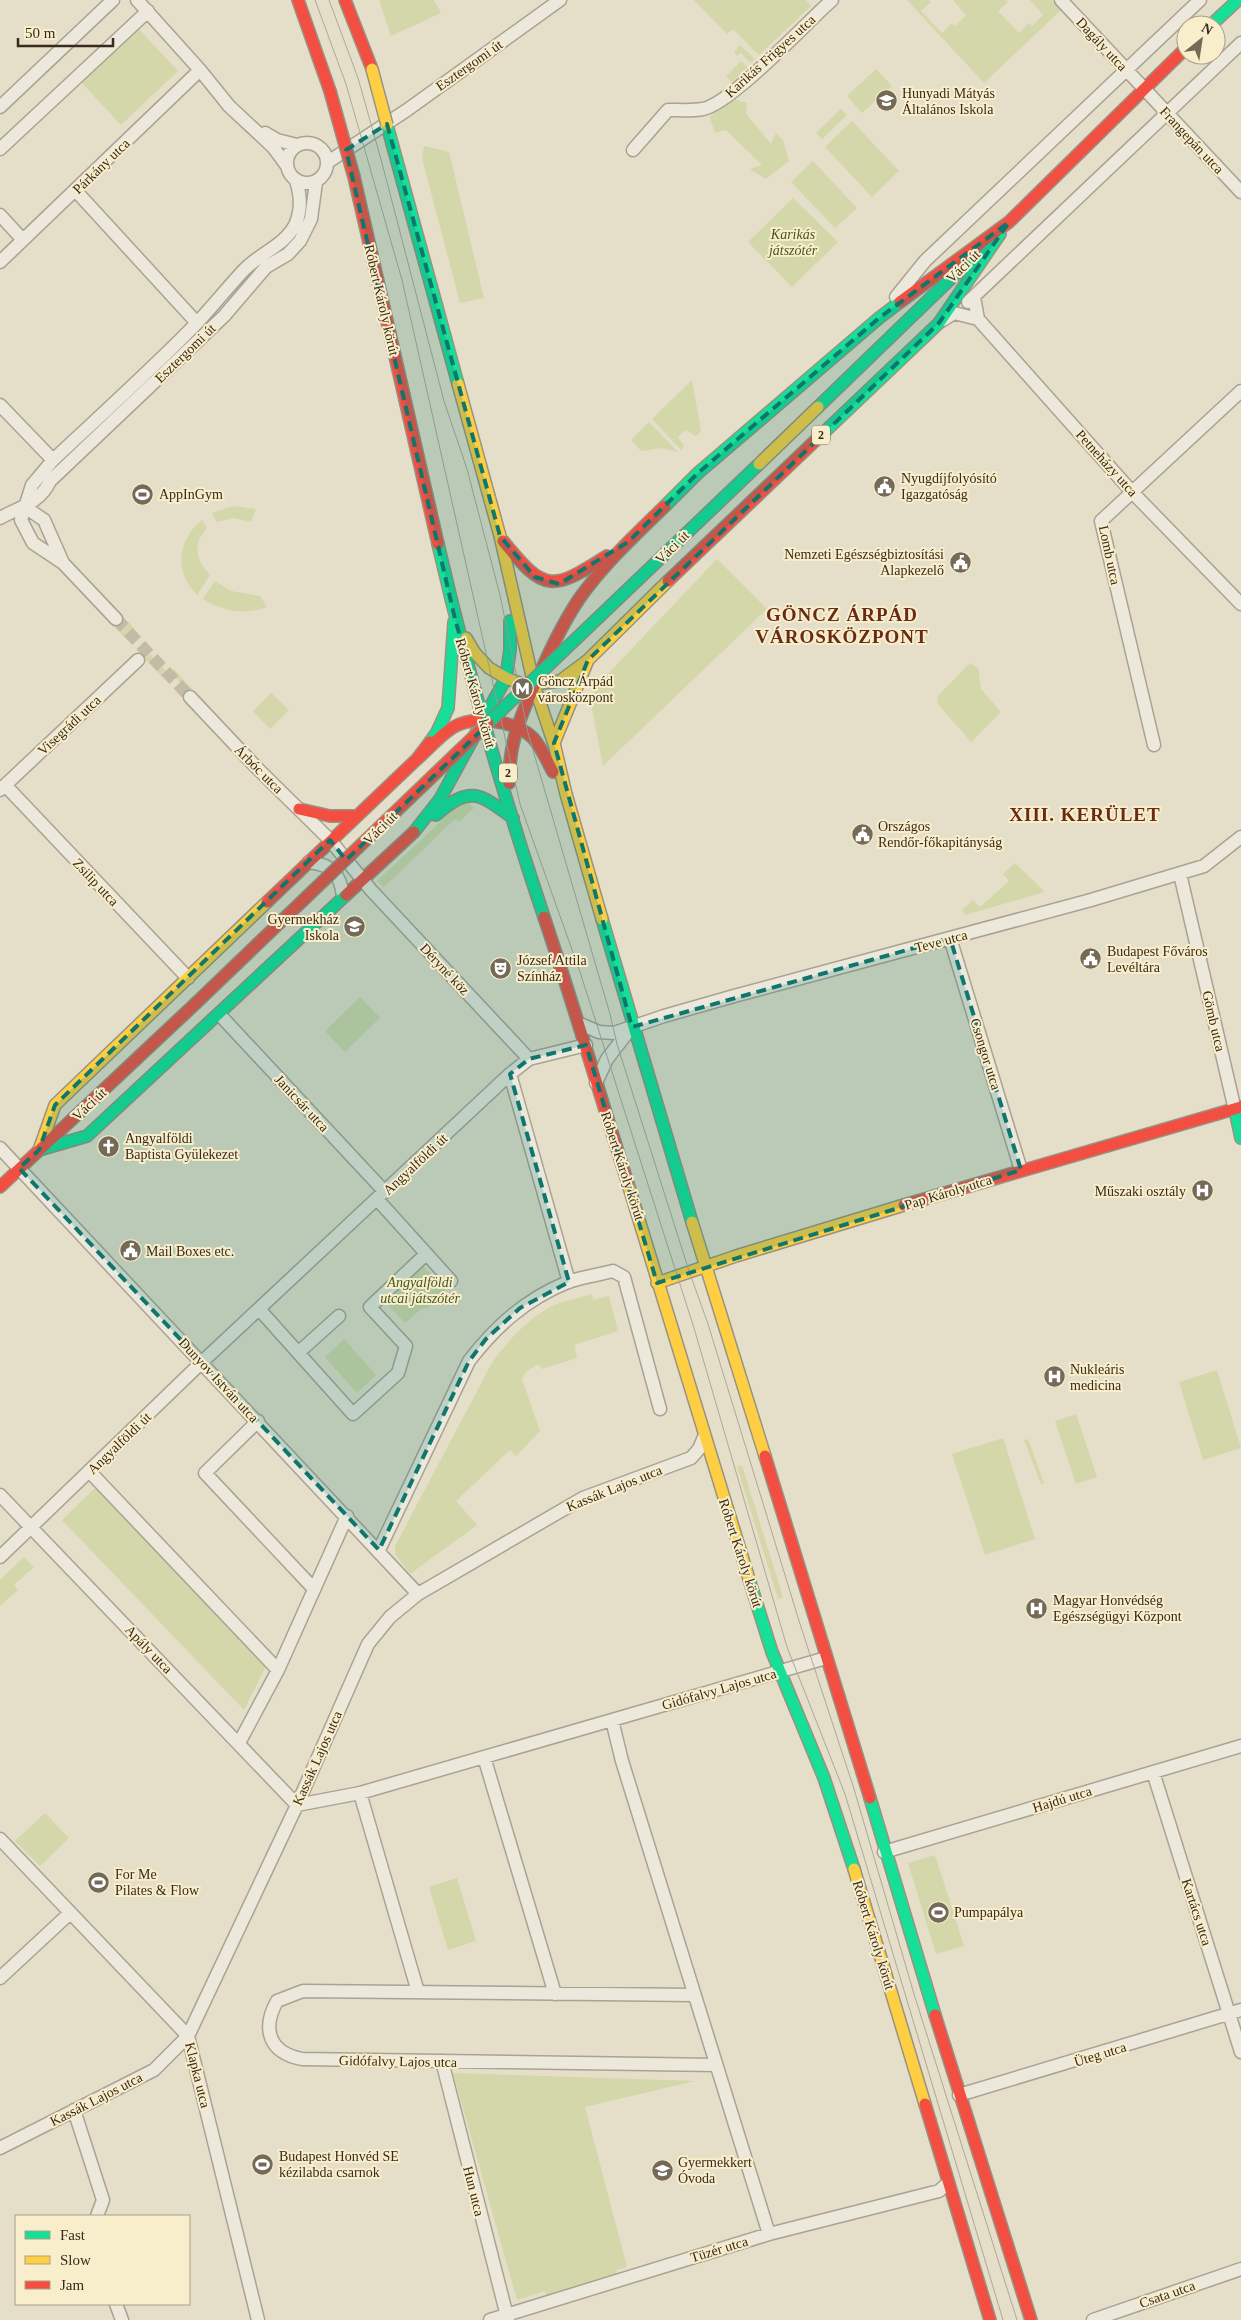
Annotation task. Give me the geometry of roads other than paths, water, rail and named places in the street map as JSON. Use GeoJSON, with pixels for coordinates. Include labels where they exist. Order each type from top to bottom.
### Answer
{"type":"FeatureCollection","features":[{"type":"Feature","properties":{"kind":"main road","name":"Róbert Károly körút"},"geometry":{"type":"LineString","coordinates":[[298,0],[330,91],[354,177],[454,619],[513,818],[580,1024],[596,1083],[704,1437],[779,1672],[824,1778],[838,1817],[990,2320]]}},
{"type":"Feature","properties":{"kind":"main road"},"geometry":{"type":"LineString","coordinates":[[345,0],[372,69],[500,536],[534,685],[554,743],[566,794],[632,1027],[884,1852],[1031,2320]]}},
{"type":"Feature","properties":{"kind":"main road"},"geometry":{"type":"LineString","coordinates":[[1222,15],[1238,0]]}},
{"type":"Feature","properties":{"kind":"main road","name":"Váci út"},"geometry":{"type":"LineString","coordinates":[[0,1187],[195,1004],[818,407],[1176,57]]}},
{"type":"Feature","properties":{"kind":"main road","name":"Váci út"},"geometry":{"type":"LineString","coordinates":[[628,542],[698,473],[879,318],[1009,222]]}},
{"type":"Feature","properties":{"kind":"main road","name":"Váci út"},"geometry":{"type":"LineString","coordinates":[[588,660],[939,323],[1009,222]]}},
{"type":"Feature","properties":{"kind":"main road"},"geometry":{"type":"LineString","coordinates":[[500,536],[523,566],[535,577],[546,582],[559,584],[573,578],[628,542]]}},
{"type":"Feature","properties":{"kind":"main road"},"geometry":{"type":"LineString","coordinates":[[414,832],[440,799],[485,722],[506,678],[511,625],[500,536]]}},
{"type":"Feature","properties":{"kind":"main road"},"geometry":{"type":"LineString","coordinates":[[628,542],[594,604],[597,615],[614,624],[634,614]]}},
{"type":"Feature","properties":{"kind":"main road","name":"2"},"geometry":{"type":"LineString","coordinates":[[513,818],[508,778],[509,760],[516,728],[555,639],[580,598],[628,542]]}},
{"type":"Feature","properties":{"kind":"main road"},"geometry":{"type":"LineString","coordinates":[[454,619],[475,653],[489,668],[506,678],[525,684],[534,685],[560,681],[588,660]]}},
{"type":"Feature","properties":{"kind":"main road","name":"Váci út"},"geometry":{"type":"LineString","coordinates":[[39,1150],[55,1105],[330,840],[417,759],[437,732],[448,708],[454,619]]}},
{"type":"Feature","properties":{"kind":"main road"},"geometry":{"type":"LineString","coordinates":[[554,743],[588,660]]}},
{"type":"Feature","properties":{"kind":"main road"},"geometry":{"type":"LineString","coordinates":[[417,759],[453,727],[466,722],[485,722],[516,728],[528,733],[542,750],[566,794]]}},
{"type":"Feature","properties":{"kind":"main road"},"geometry":{"type":"LineString","coordinates":[[414,832],[460,797],[470,795],[490,801],[513,818]]}},
{"type":"Feature","properties":{"kind":"main road"},"geometry":{"type":"LineString","coordinates":[[299,809],[330,816],[356,816]]}},
{"type":"Feature","properties":{"kind":"main road","name":"Váci út"},"geometry":{"type":"LineString","coordinates":[[39,1150],[87,1136],[414,832]]}},
{"type":"Feature","properties":{"kind":"main road","name":"Gömb utca"},"geometry":{"type":"LineString","coordinates":[[1238,1109],[1241,1138]]}},
{"type":"Feature","properties":{"kind":"main road","name":"Pap Károly utca"},"geometry":{"type":"LineString","coordinates":[[657,1283],[705,1266],[1021,1170],[1238,1109]]}},
{"type":"Feature","properties":{"kind":"street"},"geometry":{"type":"LineString","coordinates":[[3,100],[113,0]]}},
{"type":"Feature","properties":{"kind":"street"},"geometry":{"type":"LineString","coordinates":[[137,0],[243,121],[277,140],[297,145],[309,142],[320,147],[324,151],[328,162]]}},
{"type":"Feature","properties":{"kind":"street","name":"Esztergomi út"},"geometry":{"type":"LineString","coordinates":[[0,518],[25,507],[44,492],[50,481],[224,316],[266,267],[288,254],[300,241],[311,219],[316,182],[323,177],[328,162],[408,110],[560,0]]}},
{"type":"Feature","properties":{"kind":"street","name":"Karikás Frigyes utca"},"geometry":{"type":"LineString","coordinates":[[633,150],[668,110],[704,109],[744,84],[832,0]]}},
{"type":"Feature","properties":{"kind":"street","name":"Dagály utca"},"geometry":{"type":"LineString","coordinates":[[1060,0],[1143,88]]}},
{"type":"Feature","properties":{"kind":"street","name":"Váci út"},"geometry":{"type":"LineString","coordinates":[[879,318],[925,261],[1200,0]]}},
{"type":"Feature","properties":{"kind":"street"},"geometry":{"type":"LineString","coordinates":[[0,149],[148,11]]}},
{"type":"Feature","properties":{"kind":"street"},"geometry":{"type":"LineString","coordinates":[[939,323],[974,297],[1241,43]]}},
{"type":"Feature","properties":{"kind":"street","name":"Párkány utca"},"geometry":{"type":"LineString","coordinates":[[0,262],[200,70]]}},
{"type":"Feature","properties":{"kind":"street","name":"Frangepán utca"},"geometry":{"type":"LineString","coordinates":[[1143,88],[1241,192]]}},
{"type":"Feature","properties":{"kind":"street","name":"Esztergomi út"},"geometry":{"type":"LineString","coordinates":[[25,507],[32,485],[53,460],[197,322],[245,268],[279,244],[295,225],[301,197],[296,181],[290,175],[287,166],[273,147],[243,121]]}},
{"type":"Feature","properties":{"kind":"street"},"geometry":{"type":"LineString","coordinates":[[287,166],[288,154],[297,145]]}},
{"type":"Feature","properties":{"kind":"street"},"geometry":{"type":"LineString","coordinates":[[296,181],[306,184],[316,182]]}},
{"type":"Feature","properties":{"kind":"street","name":"Esztergomi út"},"geometry":{"type":"LineString","coordinates":[[76,191],[197,322]]}},
{"type":"Feature","properties":{"kind":"street"},"geometry":{"type":"LineString","coordinates":[[0,215],[23,240]]}},
{"type":"Feature","properties":{"kind":"street"},"geometry":{"type":"LineString","coordinates":[[954,313],[978,320],[974,297]]}},
{"type":"Feature","properties":{"kind":"street","name":"Petneházy utca"},"geometry":{"type":"LineString","coordinates":[[978,320],[1132,492],[1241,604]]}},
{"type":"Feature","properties":{"kind":"street","name":"Lomb utca"},"geometry":{"type":"LineString","coordinates":[[1154,745],[1101,521],[1241,391]]}},
{"type":"Feature","properties":{"kind":"street"},"geometry":{"type":"LineString","coordinates":[[0,405],[53,460]]}},
{"type":"Feature","properties":{"kind":"street"},"geometry":{"type":"LineString","coordinates":[[63,563],[44,520],[25,507],[21,520],[33,543],[63,563],[116,619]]}},
{"type":"Feature","properties":{"kind":"street","name":"Visegrádi utca"},"geometry":{"type":"LineString","coordinates":[[3,788],[138,660]]}},
{"type":"Feature","properties":{"kind":"street","name":"Árbóc utca"},"geometry":{"type":"LineString","coordinates":[[190,697],[330,840]]}},
{"type":"Feature","properties":{"kind":"street","name":"Zsilip utca"},"geometry":{"type":"LineString","coordinates":[[3,788],[188,978]]}},
{"type":"Feature","properties":{"kind":"street","name":"Teve utca"},"geometry":{"type":"LineString","coordinates":[[580,1024],[600,1032],[614,1033],[734,996],[1180,874],[1213,862],[1241,837]]}},
{"type":"Feature","properties":{"kind":"street","name":"Déryné köz"},"geometry":{"type":"LineString","coordinates":[[330,840],[362,879],[529,1059]]}},
{"type":"Feature","properties":{"kind":"street"},"geometry":{"type":"LineString","coordinates":[[308,862],[322,864],[334,871],[341,883],[343,896]]}},
{"type":"Feature","properties":{"kind":"street","name":"Gömb utca"},"geometry":{"type":"LineString","coordinates":[[1180,874],[1238,1109]]}},
{"type":"Feature","properties":{"kind":"street","name":"Csongor utca"},"geometry":{"type":"LineString","coordinates":[[950,938],[1021,1170]]}},
{"type":"Feature","properties":{"kind":"street","name":"Janicsár utca"},"geometry":{"type":"LineString","coordinates":[[218,1014],[381,1196],[426,1254],[451,1282]]}},
{"type":"Feature","properties":{"kind":"street"},"geometry":{"type":"LineString","coordinates":[[596,1083],[607,1059],[632,1027]]}},
{"type":"Feature","properties":{"kind":"street","name":"Angyalföldi út"},"geometry":{"type":"LineString","coordinates":[[0,1557],[202,1362],[510,1074],[529,1059],[586,1045]]}},
{"type":"Feature","properties":{"kind":"street"},"geometry":{"type":"LineString","coordinates":[[510,1074],[569,1282]]}},
{"type":"Feature","properties":{"kind":"street","name":"Dunyov István utca"},"geometry":{"type":"LineString","coordinates":[[0,1148],[379,1550],[418,1594]]}},
{"type":"Feature","properties":{"kind":"street"},"geometry":{"type":"LineString","coordinates":[[259,1309],[353,1414],[398,1373],[406,1346],[370,1307],[426,1254]]}},
{"type":"Feature","properties":{"kind":"street"},"geometry":{"type":"LineString","coordinates":[[379,1550],[469,1361],[486,1339],[510,1316],[544,1294],[569,1282],[613,1271],[624,1277],[660,1409]]}},
{"type":"Feature","properties":{"kind":"street"},"geometry":{"type":"LineString","coordinates":[[299,1352],[339,1316]]}},
{"type":"Feature","properties":{"kind":"street"},"geometry":{"type":"LineString","coordinates":[[258,1421],[205,1472],[314,1589]]}},
{"type":"Feature","properties":{"kind":"street","name":"Kassák Lajos utca"},"geometry":{"type":"LineString","coordinates":[[0,2148],[154,2070],[188,2036],[297,1804],[368,1644],[390,1617],[418,1594],[582,1498],[691,1458],[699,1449],[704,1437]]}},
{"type":"Feature","properties":{"kind":"street"},"geometry":{"type":"LineString","coordinates":[[90,1472],[278,1670]]}},
{"type":"Feature","properties":{"kind":"street","name":"Apály utca"},"geometry":{"type":"LineString","coordinates":[[0,1495],[297,1804]]}},
{"type":"Feature","properties":{"kind":"street"},"geometry":{"type":"LineString","coordinates":[[239,1743],[278,1670],[347,1516]]}},
{"type":"Feature","properties":{"kind":"street","name":"Gidófalvy Lajos utca"},"geometry":{"type":"LineString","coordinates":[[297,1804],[360,1793],[826,1658]]}},
{"type":"Feature","properties":{"kind":"street"},"geometry":{"type":"LineString","coordinates":[[612,1720],[622,1761],[768,2234]]}},
{"type":"Feature","properties":{"kind":"street","name":"Hajdú utca"},"geometry":{"type":"LineString","coordinates":[[884,1852],[1241,1746]]}},
{"type":"Feature","properties":{"kind":"street"},"geometry":{"type":"LineString","coordinates":[[484,1757],[556,1994]]}},
{"type":"Feature","properties":{"kind":"street","name":"Kartács utca"},"geometry":{"type":"LineString","coordinates":[[1152,1772],[1235,2012],[1241,2052]]}},
{"type":"Feature","properties":{"kind":"street"},"geometry":{"type":"LineString","coordinates":[[360,1793],[418,1992]]}},
{"type":"Feature","properties":{"kind":"street","name":"Klapka utca"},"geometry":{"type":"LineString","coordinates":[[0,1839],[188,2036],[258,2320]]}},
{"type":"Feature","properties":{"kind":"street"},"geometry":{"type":"LineString","coordinates":[[0,1978],[70,1914]]}},
{"type":"Feature","properties":{"kind":"street","name":"Gidófalvy Lajos utca"},"geometry":{"type":"LineString","coordinates":[[694,1995],[303,1990],[277,2001],[272,2010],[269,2024],[271,2038],[278,2050],[288,2056],[302,2059],[716,2065]]}},
{"type":"Feature","properties":{"kind":"street","name":"Üteg utca"},"geometry":{"type":"LineString","coordinates":[[959,2095],[1235,2012]]}},
{"type":"Feature","properties":{"kind":"street","name":"Hun utca"},"geometry":{"type":"LineString","coordinates":[[442,2061],[507,2317]]}},
{"type":"Feature","properties":{"kind":"street"},"geometry":{"type":"LineString","coordinates":[[74,2110],[103,2200],[97,2215]]}},
{"type":"Feature","properties":{"kind":"street","name":"Tüzér utca"},"geometry":{"type":"LineString","coordinates":[[490,2320],[507,2317],[768,2234],[940,2191],[948,2183]]}},
{"type":"Feature","properties":{"kind":"street","name":"Csata utca"},"geometry":{"type":"LineString","coordinates":[[1093,2320],[1241,2268]]}},
{"type":"Feature","properties":{"kind":"street"},"geometry":{"type":"LineString","coordinates":[[116,2305],[122,2320]]}},
{"type":"Feature","properties":{"kind":"tunnel"},"geometry":{"type":"LineString","coordinates":[[116,619],[190,697]]}},
{"type":"Feature","properties":{"kind":"tram line"},"geometry":{"type":"LineString","coordinates":[[315,0],[346,84],[402,280],[520,804],[580,972],[694,1328],[787,1647],[845,1794],[1003,2320]]}},
{"type":"Feature","properties":{"kind":"tram line"},"geometry":{"type":"LineString","coordinates":[[329,0],[358,78],[444,401],[467,469],[500,595],[528,733],[610,1014],[617,1044],[689,1271],[708,1324],[800,1624],[854,1789],[914,1994],[1017,2320]]}},
{"type":"Feature","properties":{"kind":"place","name":"Hunyadi Mátyás Általános Iskola"},"geometry":{"type":"Point","coordinates":[886,101]}},
{"type":"Feature","properties":{"kind":"place","name":"Nyugdíjfolyósító Igazgatóság"},"geometry":{"type":"Point","coordinates":[885,486]}},
{"type":"Feature","properties":{"kind":"place","name":"AppInGym"},"geometry":{"type":"Point","coordinates":[143,494]}},
{"type":"Feature","properties":{"kind":"place","name":"Nemzeti Egészségbiztosítási Alapkezelő"},"geometry":{"type":"Point","coordinates":[960,562]}},
{"type":"Feature","properties":{"kind":"place","name":"Göncz Árpád városközpont"},"geometry":{"type":"Point","coordinates":[522,689]}},
{"type":"Feature","properties":{"kind":"place","name":"Országos Rendőr-főkapitányság"},"geometry":{"type":"Point","coordinates":[862,834]}},
{"type":"Feature","properties":{"kind":"place","name":"Gyermekház Iskola"},"geometry":{"type":"Point","coordinates":[355,927]}},
{"type":"Feature","properties":{"kind":"place","name":"Budapest Főváros Levéltára"},"geometry":{"type":"Point","coordinates":[1091,959]}},
{"type":"Feature","properties":{"kind":"place","name":"József Attila Színház"},"geometry":{"type":"Point","coordinates":[501,968]}},
{"type":"Feature","properties":{"kind":"place","name":"Angyalföldi Baptista Gyülekezet"},"geometry":{"type":"Point","coordinates":[109,1146]}},
{"type":"Feature","properties":{"kind":"place","name":"Műszaki osztály"},"geometry":{"type":"Point","coordinates":[1202,1191]}},
{"type":"Feature","properties":{"kind":"place","name":"Mail Boxes etc."},"geometry":{"type":"Point","coordinates":[130,1251]}},
{"type":"Feature","properties":{"kind":"place","name":"Nukleáris medicina"},"geometry":{"type":"Point","coordinates":[1054,1377]}},
{"type":"Feature","properties":{"kind":"place","name":"Magyar Honvédség Egészségügyi Központ"},"geometry":{"type":"Point","coordinates":[1037,1608]}},
{"type":"Feature","properties":{"kind":"place","name":"For Me Pilates & Flow"},"geometry":{"type":"Point","coordinates":[99,1882]}},
{"type":"Feature","properties":{"kind":"place","name":"Pumpapálya"},"geometry":{"type":"Point","coordinates":[938,1912]}},
{"type":"Feature","properties":{"kind":"place","name":"Budapest Honvéd SE kézilabda csarnok"},"geometry":{"type":"Point","coordinates":[263,2164]}},
{"type":"Feature","properties":{"kind":"place","name":"Gyermekkert Óvoda"},"geometry":{"type":"Point","coordinates":[662,2170]}},
{"type":"Feature","properties":{"kind":"district","name":"GÖNCZ ÁRPÁD VÁROSKÖZPONT"},"geometry":{"type":"Point","coordinates":[842,625]}},
{"type":"Feature","properties":{"kind":"district","name":"XIII. KERÜLET"},"geometry":{"type":"Point","coordinates":[1085,814]}},
{"type":"Feature","properties":{"kind":"park label","name":"Karikás játszótér"},"geometry":{"type":"Point","coordinates":[793,242]}},
{"type":"Feature","properties":{"kind":"park label","name":"Angyalföldi utcai játszótér"},"geometry":{"type":"Point","coordinates":[420,1290]}}]}
